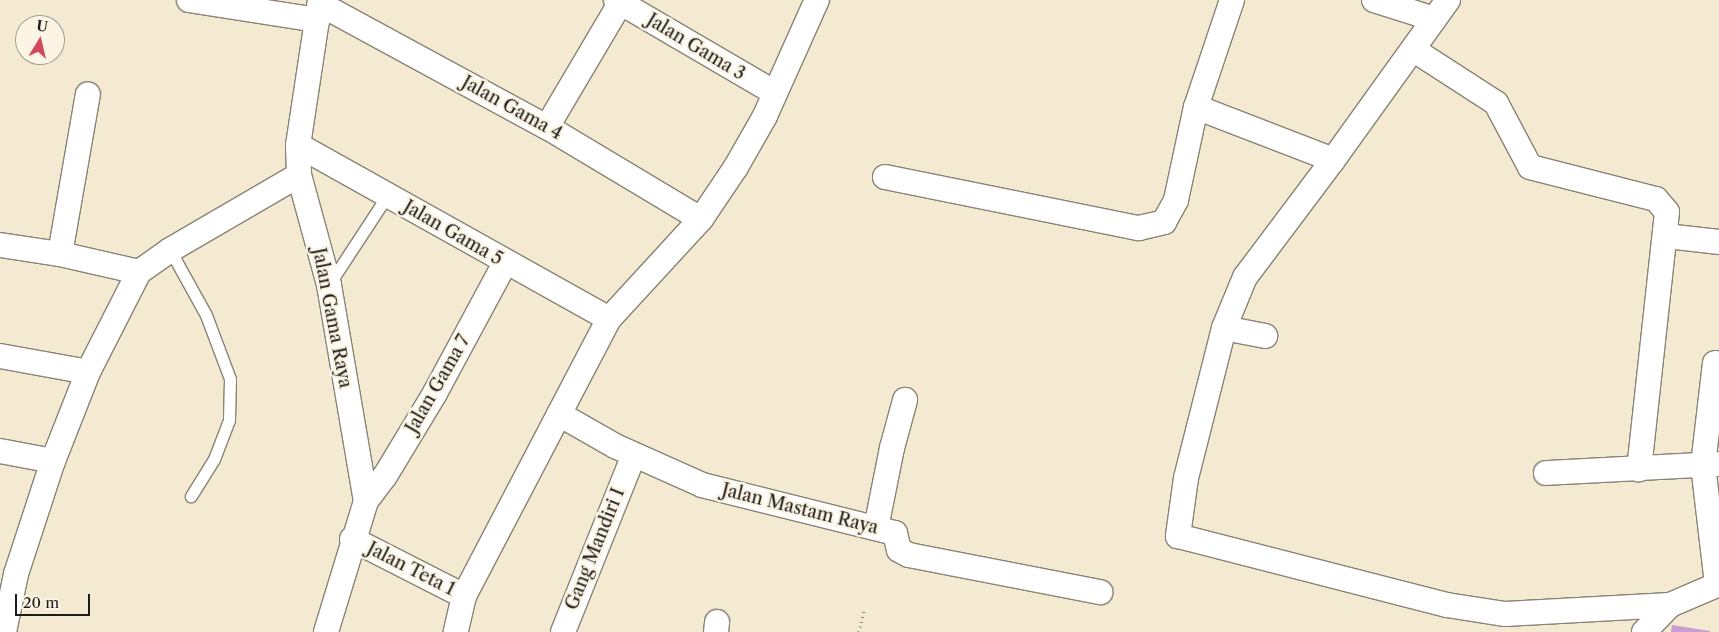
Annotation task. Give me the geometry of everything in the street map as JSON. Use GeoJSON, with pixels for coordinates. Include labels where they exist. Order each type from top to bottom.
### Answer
{"type":"FeatureCollection","features":[{"type":"Feature","properties":{"kind":"street","name":"Jalan Gama 4"},"geometry":{"type":"LineString","coordinates":[[189,0],[319,8],[547,127],[702,219]]}},
{"type":"Feature","properties":{"kind":"street"},"geometry":{"type":"LineString","coordinates":[[464,596],[609,319],[702,219],[736,167],[775,93],[818,0]]}},
{"type":"Feature","properties":{"kind":"street"},"geometry":{"type":"LineString","coordinates":[[885,177],[1139,228],[1154,226],[1164,222],[1176,200],[1196,107],[1232,0]]}},
{"type":"Feature","properties":{"kind":"street"},"geometry":{"type":"LineString","coordinates":[[1374,0],[1434,19]]}},
{"type":"Feature","properties":{"kind":"street"},"geometry":{"type":"LineString","coordinates":[[1448,0],[1414,50],[1245,277],[1224,328],[1186,478],[1178,536],[1447,605],[1505,614],[1670,604],[1718,584],[1711,464],[1715,363]]}},
{"type":"Feature","properties":{"kind":"street"},"geometry":{"type":"LineString","coordinates":[[547,127],[620,1]]}},
{"type":"Feature","properties":{"kind":"street","name":"Jalan Gama 3"},"geometry":{"type":"LineString","coordinates":[[620,1],[775,93]]}},
{"type":"Feature","properties":{"kind":"street","name":"Jalan Gama Raya"},"geometry":{"type":"LineString","coordinates":[[319,8],[293,178],[329,285],[366,502]]}},
{"type":"Feature","properties":{"kind":"street"},"geometry":{"type":"LineString","coordinates":[[1414,50],[1496,103],[1530,167],[1656,199],[1667,212],[1666,236],[1639,469]]}},
{"type":"Feature","properties":{"kind":"street"},"geometry":{"type":"LineString","coordinates":[[60,254],[88,94]]}},
{"type":"Feature","properties":{"kind":"street"},"geometry":{"type":"LineString","coordinates":[[1196,107],[1333,160]]}},
{"type":"Feature","properties":{"kind":"street","name":"Jalan Gama 5"},"geometry":{"type":"LineString","coordinates":[[298,145],[505,263],[609,319]]}},
{"type":"Feature","properties":{"kind":"street"},"geometry":{"type":"LineString","coordinates":[[4,632],[8,573],[88,372],[139,272],[170,250],[293,178]]}},
{"type":"Feature","properties":{"kind":"street"},"geometry":{"type":"LineString","coordinates":[[1666,236],[1719,242]]}},
{"type":"Feature","properties":{"kind":"street"},"geometry":{"type":"LineString","coordinates":[[0,245],[60,254],[139,272]]}},
{"type":"Feature","properties":{"kind":"street","name":"Jalan Gama 7"},"geometry":{"type":"LineString","coordinates":[[366,502],[385,476],[435,393],[505,263]]}},
{"type":"Feature","properties":{"kind":"street"},"geometry":{"type":"LineString","coordinates":[[1224,328],[1265,336]]}},
{"type":"Feature","properties":{"kind":"street"},"geometry":{"type":"LineString","coordinates":[[0,356],[88,372]]}},
{"type":"Feature","properties":{"kind":"street"},"geometry":{"type":"LineString","coordinates":[[876,528],[892,448],[905,400]]}},
{"type":"Feature","properties":{"kind":"street","name":"Jalan Mastam Raya"},"geometry":{"type":"LineString","coordinates":[[559,414],[615,446],[702,485],[894,533],[899,550],[909,555],[1100,592]]}},
{"type":"Feature","properties":{"kind":"street"},"geometry":{"type":"LineString","coordinates":[[0,451],[53,461]]}},
{"type":"Feature","properties":{"kind":"street"},"geometry":{"type":"LineString","coordinates":[[1546,473],[1711,464]]}},
{"type":"Feature","properties":{"kind":"street","name":"Gang Mandiri I"},"geometry":{"type":"LineString","coordinates":[[563,632],[629,467]]}},
{"type":"Feature","properties":{"kind":"street"},"geometry":{"type":"LineString","coordinates":[[326,632],[352,539],[366,502]]}},
{"type":"Feature","properties":{"kind":"street","name":"Jalan Teta 1"},"geometry":{"type":"LineString","coordinates":[[352,539],[464,596],[456,632]]}},
{"type":"Feature","properties":{"kind":"street"},"geometry":{"type":"LineString","coordinates":[[1644,632],[1670,604]]}},
{"type":"Feature","properties":{"kind":"lane"},"geometry":{"type":"LineString","coordinates":[[329,285],[387,196]]}},
{"type":"Feature","properties":{"kind":"lane"},"geometry":{"type":"LineString","coordinates":[[170,250],[206,315],[230,379],[228,420],[214,459],[191,496]]}},
{"type":"Feature","properties":{"kind":"path"},"geometry":{"type":"LineString","coordinates":[[859,632],[864,611]]}},
{"type":"Feature","properties":{"kind":"building"},"geometry":{"type":"Polygon","coordinates":[[[1672,625],[1710,631],[1710,632],[1671,632],[1672,625]]]}}]}
